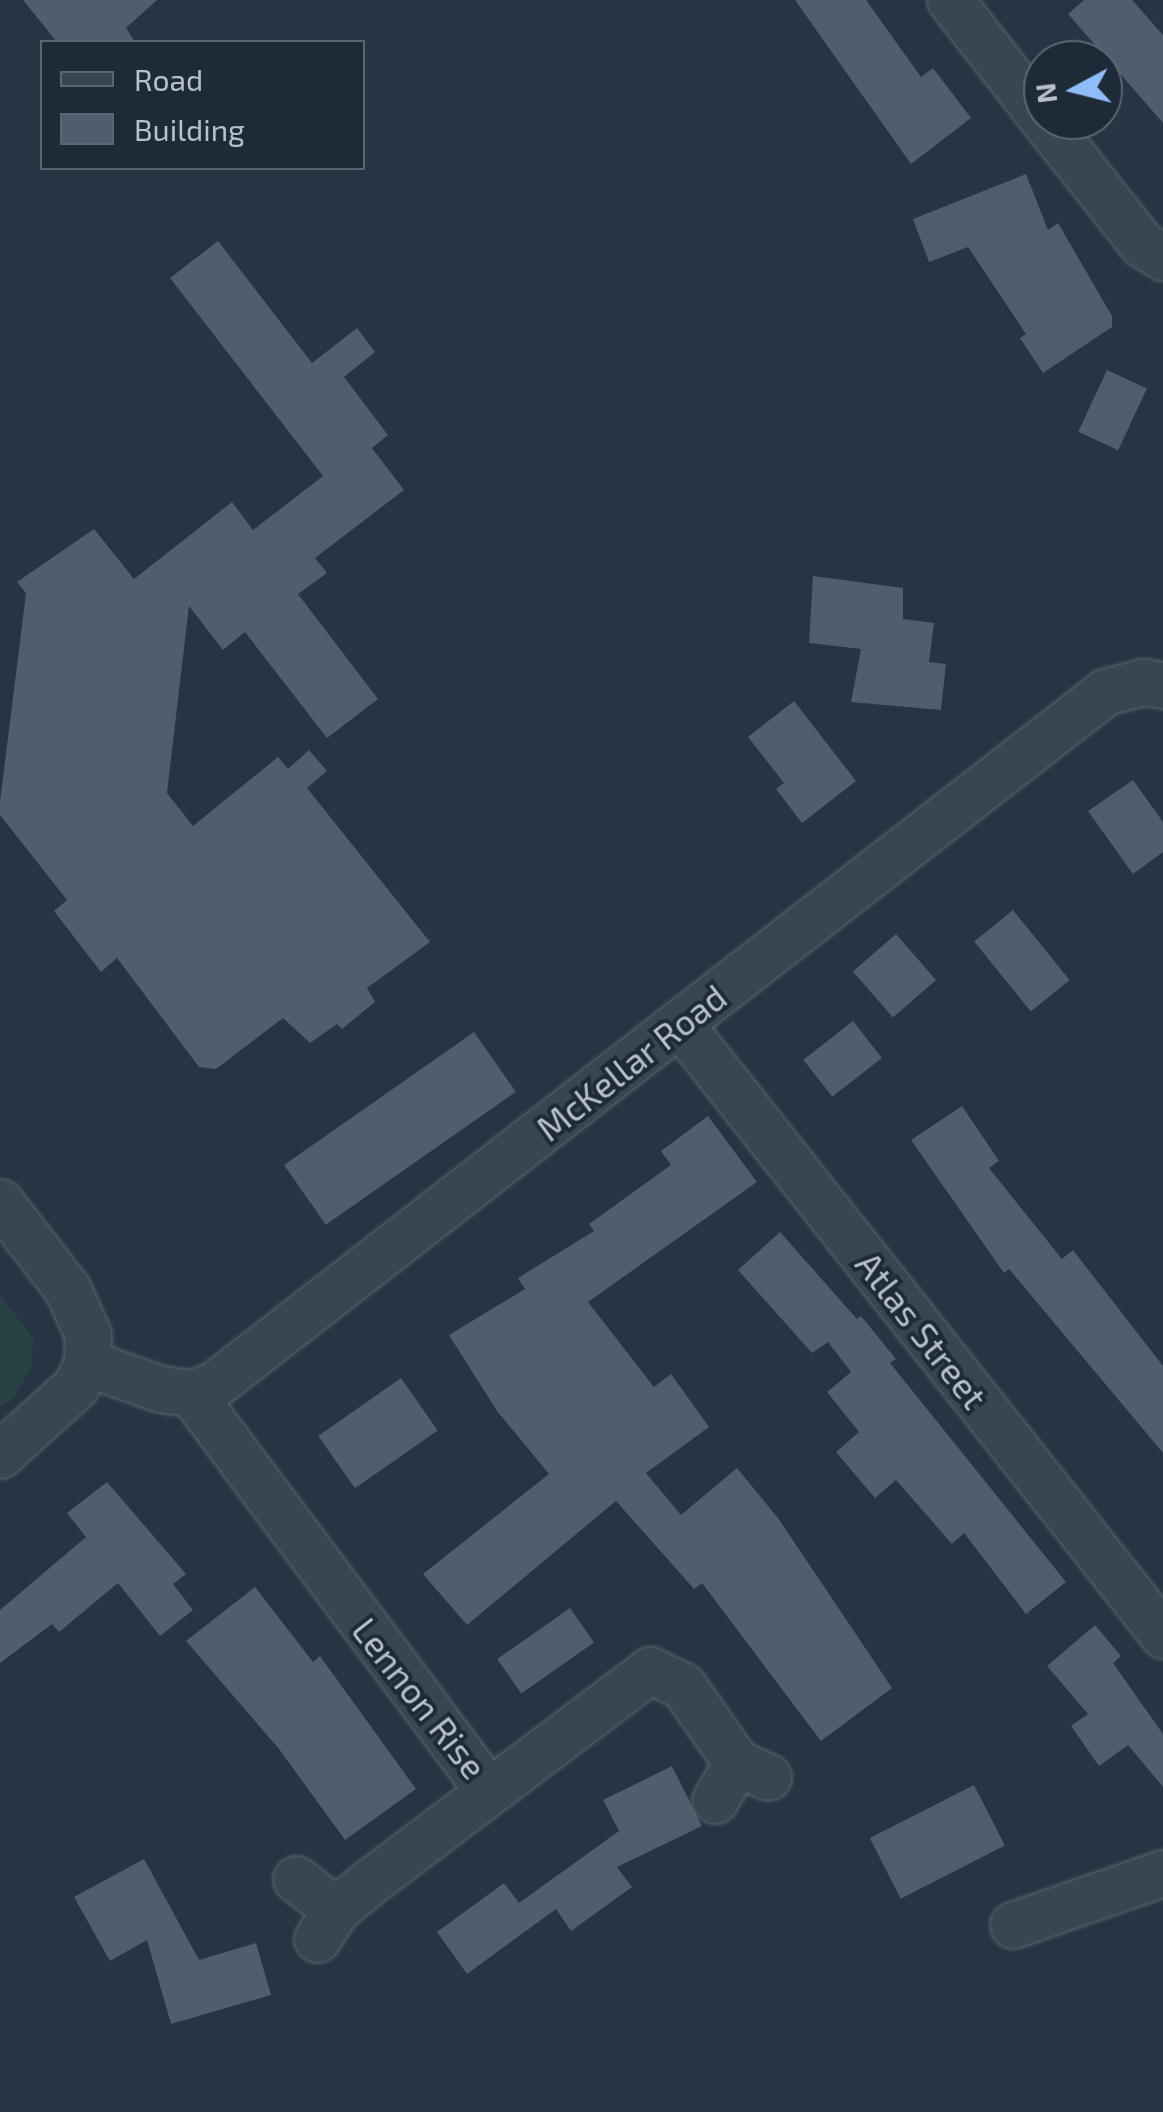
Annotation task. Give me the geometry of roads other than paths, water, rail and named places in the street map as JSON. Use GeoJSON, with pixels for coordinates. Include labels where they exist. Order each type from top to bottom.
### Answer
{"type":"FeatureCollection","features":[{"type":"Feature","properties":{"kind":"street"},"geometry":{"type":"LineString","coordinates":[[950,0],[1023,94]]}},
{"type":"Feature","properties":{"kind":"street"},"geometry":{"type":"LineString","coordinates":[[1059,140],[1142,244],[1163,256]]}},
{"type":"Feature","properties":{"kind":"street","name":"McKellar Road"},"geometry":{"type":"LineString","coordinates":[[191,1393],[239,1368],[1106,692],[1163,685]]}},
{"type":"Feature","properties":{"kind":"street","name":"Atlas Street"},"geometry":{"type":"LineString","coordinates":[[680,1024],[1163,1635]]}},
{"type":"Feature","properties":{"kind":"street"},"geometry":{"type":"LineString","coordinates":[[0,1202],[81,1314],[87,1363],[59,1405],[0,1455]]}},
{"type":"Feature","properties":{"kind":"street"},"geometry":{"type":"LineString","coordinates":[[87,1363],[191,1393]]}},
{"type":"Feature","properties":{"kind":"street","name":"Lennon Rise"},"geometry":{"type":"LineString","coordinates":[[191,1393],[487,1788],[650,1670],[683,1686],[740,1780]]}},
{"type":"Feature","properties":{"kind":"street"},"geometry":{"type":"LineString","coordinates":[[296,1879],[327,1924],[487,1788]]}},
{"type":"Feature","properties":{"kind":"street"},"geometry":{"type":"LineString","coordinates":[[1013,1925],[1163,1873]]}}]}
